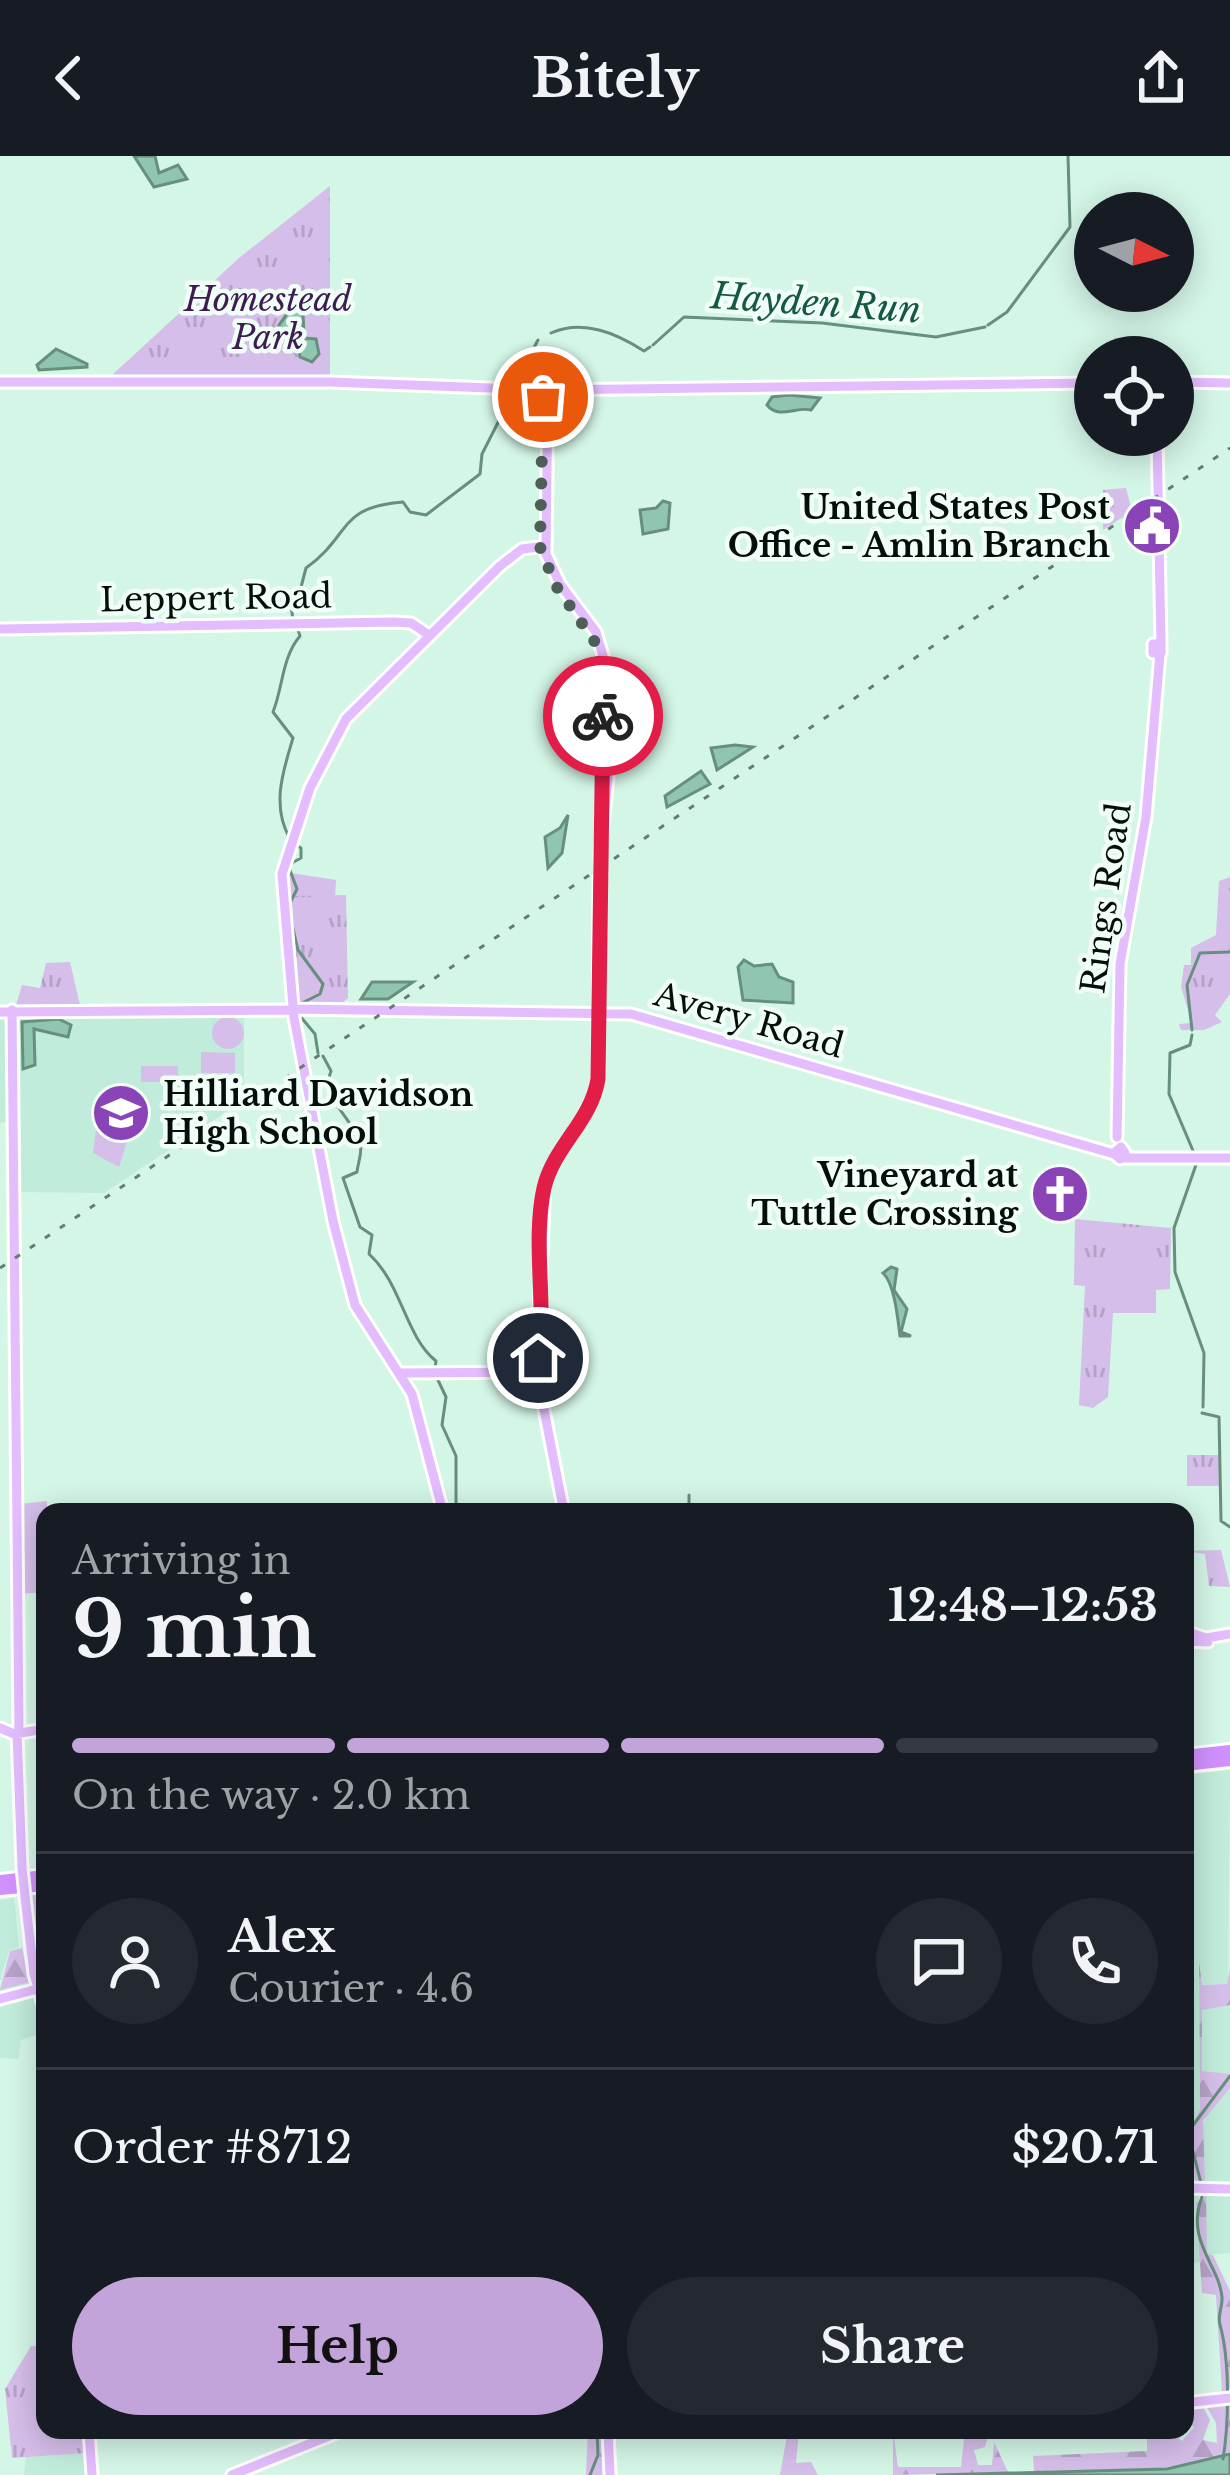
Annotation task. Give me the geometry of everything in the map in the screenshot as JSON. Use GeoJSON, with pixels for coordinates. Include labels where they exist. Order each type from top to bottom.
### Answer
{"type":"FeatureCollection","features":[{"type":"Feature","properties":{"kind":"highway"},"geometry":{"type":"LineString","coordinates":[[1194,1761],[1230,1755]]}},
{"type":"Feature","properties":{"kind":"highway"},"geometry":{"type":"LineString","coordinates":[[0,1885],[36,1881]]}},
{"type":"Feature","properties":{"kind":"main road"},"geometry":{"type":"LineString","coordinates":[[0,382],[547,389],[848,385]]}},
{"type":"Feature","properties":{"kind":"main road"},"geometry":{"type":"LineString","coordinates":[[1194,382],[1230,382]]}},
{"type":"Feature","properties":{"kind":"main road"},"geometry":{"type":"LineString","coordinates":[[547,389],[1074,383]]}},
{"type":"Feature","properties":{"kind":"main road"},"geometry":{"type":"LineString","coordinates":[[547,389],[543,546],[555,576],[590,621],[605,656],[608,779],[599,854],[597,1098],[588,1118],[554,1161],[542,1199],[539,1368],[562,1503]]}},
{"type":"Feature","properties":{"kind":"main road","name":"Rings Road"},"geometry":{"type":"LineString","coordinates":[[1117,1148],[1120,964],[1146,818],[1159,626],[1157,456]]}},
{"type":"Feature","properties":{"kind":"main road"},"geometry":{"type":"LineString","coordinates":[[441,1503],[413,1397],[352,1296],[325,1189],[293,1010],[282,874],[303,806],[346,719],[518,552],[543,546]]}},
{"type":"Feature","properties":{"kind":"main road","name":"Leppert Road"},"geometry":{"type":"LineString","coordinates":[[0,629],[393,622],[411,623],[429,634]]}},
{"type":"Feature","properties":{"kind":"main road"},"geometry":{"type":"LineString","coordinates":[[6,1011],[16,1688],[11,1726],[25,1897],[36,1958]]}},
{"type":"Feature","properties":{"kind":"main road","name":"Avery Road"},"geometry":{"type":"LineString","coordinates":[[6,1011],[601,1011],[638,1015],[1150,1157]]}},
{"type":"Feature","properties":{"kind":"main road","name":"Avery Road"},"geometry":{"type":"LineString","coordinates":[[1117,1148],[1150,1157],[1230,1158]]}},
{"type":"Feature","properties":{"kind":"main road"},"geometry":{"type":"LineString","coordinates":[[400,1372],[539,1368]]}},
{"type":"Feature","properties":{"kind":"main road"},"geometry":{"type":"LineString","coordinates":[[1194,1636],[1230,1636]]}},
{"type":"Feature","properties":{"kind":"main road"},"geometry":{"type":"LineString","coordinates":[[0,1997],[36,1987]]}},
{"type":"Feature","properties":{"kind":"main road"},"geometry":{"type":"LineString","coordinates":[[1194,2190],[1230,2191]]}},
{"type":"Feature","properties":{"kind":"main road"},"geometry":{"type":"LineString","coordinates":[[1194,2402],[1224,2398]]}},
{"type":"Feature","properties":{"kind":"main road"},"geometry":{"type":"LineString","coordinates":[[90,2439],[92,2475]]}},
{"type":"Feature","properties":{"kind":"main road"},"geometry":{"type":"LineString","coordinates":[[232,2475],[322,2439]]}},
{"type":"Feature","properties":{"kind":"main road"},"geometry":{"type":"LineString","coordinates":[[608,2439],[610,2475]]}},
{"type":"Feature","properties":{"kind":"shaded area"},"geometry":{"type":"Polygon","coordinates":[[[134,156],[155,156],[159,173],[178,165],[187,179],[154,187],[134,156]]]}},
{"type":"Feature","properties":{"kind":"shaded area"},"geometry":{"type":"Polygon","coordinates":[[[292,307],[303,313],[304,338],[316,339],[319,354],[312,362],[300,357],[296,333],[287,340],[278,337],[279,325],[292,307]]]}},
{"type":"Feature","properties":{"kind":"shaded area"},"geometry":{"type":"Polygon","coordinates":[[[56,349],[87,367],[39,370],[37,365],[56,349]]]}},
{"type":"Feature","properties":{"kind":"shaded area"},"geometry":{"type":"Polygon","coordinates":[[[772,397],[820,398],[811,410],[777,412],[767,405],[772,397]]]}},
{"type":"Feature","properties":{"kind":"shaded area"},"geometry":{"type":"Polygon","coordinates":[[[663,501],[670,503],[668,529],[643,534],[640,510],[656,508],[663,501]]]}},
{"type":"Feature","properties":{"kind":"shaded area"},"geometry":{"type":"Polygon","coordinates":[[[753,747],[717,770],[711,748],[753,747]]]}},
{"type":"Feature","properties":{"kind":"shaded area"},"geometry":{"type":"Polygon","coordinates":[[[701,771],[710,784],[667,807],[665,796],[701,771]]]}},
{"type":"Feature","properties":{"kind":"shaded area"},"geometry":{"type":"Polygon","coordinates":[[[568,815],[562,853],[548,868],[545,837],[560,828],[568,815]]]}},
{"type":"Feature","properties":{"kind":"shaded area"},"geometry":{"type":"Polygon","coordinates":[[[744,960],[754,966],[772,964],[779,977],[793,982],[793,1003],[743,1000],[738,967],[744,960]]]}},
{"type":"Feature","properties":{"kind":"shaded area"},"geometry":{"type":"Polygon","coordinates":[[[372,982],[413,982],[388,999],[361,999],[372,982]]]}},
{"type":"Feature","properties":{"kind":"shaded area"},"geometry":{"type":"Polygon","coordinates":[[[8,1015],[9,1121],[0,1123],[0,1016],[8,1015]]]}},
{"type":"Feature","properties":{"kind":"shaded area","name":"Hilliard Davidson High School"},"geometry":{"type":"Polygon","coordinates":[[[18,1015],[244,1018],[244,1100],[104,1193],[19,1192],[18,1015]]]}},
{"type":"Feature","properties":{"kind":"shaded area"},"geometry":{"type":"Polygon","coordinates":[[[59,1019],[71,1025],[68,1037],[34,1029],[35,1065],[23,1069],[22,1022],[59,1019]]]}},
{"type":"Feature","properties":{"kind":"shaded area"},"geometry":{"type":"Polygon","coordinates":[[[897,1269],[894,1290],[907,1309],[901,1332],[911,1336],[900,1336],[893,1294],[883,1273],[897,1269]]]}},
{"type":"Feature","properties":{"kind":"shaded area"},"geometry":{"type":"Polygon","coordinates":[[[1230,1770],[1228,1984],[1199,1985],[1200,2062],[1202,2006],[1230,2005],[1230,2074],[1203,2075],[1200,2066],[1200,2109],[1194,2124],[1194,1774],[1230,1770]]]}},
{"type":"Feature","properties":{"kind":"shaded area"},"geometry":{"type":"Polygon","coordinates":[[[14,1898],[19,1947],[9,1951],[0,1981],[0,1900],[14,1898]]]}},
{"type":"Feature","properties":{"kind":"shaded area"},"geometry":{"type":"Polygon","coordinates":[[[29,1982],[36,1988],[36,2035],[21,2040],[19,2059],[0,2058],[0,1988],[29,1982]]]}},
{"type":"Feature","properties":{"kind":"shaded area"},"geometry":{"type":"Polygon","coordinates":[[[1230,2088],[1230,2253],[1207,2255],[1201,2127],[1217,2098],[1230,2088]]]}},
{"type":"Feature","properties":{"kind":"shaded area"},"geometry":{"type":"Polygon","coordinates":[[[1194,2169],[1199,2185],[1200,2262],[1194,2263],[1194,2169]]]}},
{"type":"Feature","properties":{"kind":"shaded area"},"geometry":{"type":"Polygon","coordinates":[[[88,2453],[90,2475],[24,2475],[26,2457],[88,2453]]]}},
{"type":"Feature","properties":{"kind":"shaded area"},"geometry":{"type":"Polygon","coordinates":[[[1230,2454],[1230,2475],[936,2475],[1167,2469],[1230,2454]]]}},
{"type":"Feature","properties":{"kind":"green space","name":"Homestead Park"},"geometry":{"type":"Polygon","coordinates":[[[330,186],[330,382],[111,376],[239,258],[330,186]]]}},
{"type":"Feature","properties":{"kind":"green space"},"geometry":{"type":"Polygon","coordinates":[[[1126,488],[1132,511],[1103,530],[1103,490],[1126,488]]]}},
{"type":"Feature","properties":{"kind":"green space"},"geometry":{"type":"Polygon","coordinates":[[[285,867],[294,896],[346,895],[348,998],[340,1005],[300,1005],[294,1000],[285,867]]]}},
{"type":"Feature","properties":{"kind":"green space"},"geometry":{"type":"Polygon","coordinates":[[[286,876],[336,880],[329,1002],[286,876]]]}},
{"type":"Feature","properties":{"kind":"green space"},"geometry":{"type":"Polygon","coordinates":[[[1230,877],[1230,994],[1215,1015],[1222,1022],[1204,1030],[1181,1030],[1179,1024],[1192,1023],[1181,987],[1184,965],[1191,965],[1191,948],[1216,935],[1219,881],[1230,877]]]}},
{"type":"Feature","properties":{"kind":"green space"},"geometry":{"type":"Polygon","coordinates":[[[70,962],[80,1005],[16,1005],[22,985],[40,988],[46,963],[70,962]]]}},
{"type":"Feature","properties":{"kind":"green space"},"geometry":{"type":"Polygon","coordinates":[[[228,1017],[239,1022],[244,1033],[239,1044],[228,1049],[217,1044],[212,1033],[217,1022],[228,1017]]]}},
{"type":"Feature","properties":{"kind":"green space"},"geometry":{"type":"Polygon","coordinates":[[[201,1052],[235,1053],[235,1073],[201,1073],[201,1052]]]}},
{"type":"Feature","properties":{"kind":"green space"},"geometry":{"type":"Polygon","coordinates":[[[141,1066],[178,1066],[178,1082],[141,1082],[141,1066]]]}},
{"type":"Feature","properties":{"kind":"green space"},"geometry":{"type":"Polygon","coordinates":[[[97,1121],[131,1129],[119,1167],[93,1153],[97,1121]]]}},
{"type":"Feature","properties":{"kind":"green space"},"geometry":{"type":"Polygon","coordinates":[[[1075,1219],[1171,1228],[1170,1289],[1156,1290],[1156,1313],[1113,1313],[1108,1397],[1093,1408],[1079,1405],[1085,1286],[1074,1285],[1075,1219]]]}},
{"type":"Feature","properties":{"kind":"green space"},"geometry":{"type":"Polygon","coordinates":[[[1147,1234],[1148,1266],[1130,1261],[1117,1235],[1147,1234]]]}},
{"type":"Feature","properties":{"kind":"green space"},"geometry":{"type":"Polygon","coordinates":[[[1116,1272],[1145,1272],[1145,1279],[1153,1279],[1152,1310],[1114,1310],[1116,1272]]]}},
{"type":"Feature","properties":{"kind":"green space"},"geometry":{"type":"Polygon","coordinates":[[[1187,1455],[1219,1455],[1220,1486],[1187,1486],[1187,1455]]]}},
{"type":"Feature","properties":{"kind":"green space"},"geometry":{"type":"Polygon","coordinates":[[[47,1501],[36,1503],[36,1593],[20,1594],[20,1504],[47,1501]]]}},
{"type":"Feature","properties":{"kind":"green space"},"geometry":{"type":"Polygon","coordinates":[[[1221,1550],[1230,1587],[1209,1586],[1205,1554],[1194,1551],[1221,1550]]]}},
{"type":"Feature","properties":{"kind":"green space"},"geometry":{"type":"Polygon","coordinates":[[[36,1889],[36,1963],[26,1890],[36,1889]]]}},
{"type":"Feature","properties":{"kind":"green space"},"geometry":{"type":"Polygon","coordinates":[[[22,1948],[29,1982],[0,1990],[10,1951],[22,1948]]]}},
{"type":"Feature","properties":{"kind":"green space"},"geometry":{"type":"Polygon","coordinates":[[[1199,1961],[1202,1985],[1227,1984],[1230,1968],[1230,2005],[1202,2010],[1202,2071],[1230,2074],[1230,2088],[1203,2121],[1205,2185],[1196,2182],[1194,2172],[1194,2122],[1200,2109],[1199,1961]]]}},
{"type":"Feature","properties":{"kind":"green space"},"geometry":{"type":"Polygon","coordinates":[[[1206,2196],[1207,2254],[1213,2255],[1230,2291],[1230,2389],[1222,2392],[1216,2295],[1202,2293],[1196,2203],[1206,2196]]]}},
{"type":"Feature","properties":{"kind":"green space"},"geometry":{"type":"Polygon","coordinates":[[[31,2346],[36,2346],[36,2439],[87,2439],[88,2453],[12,2458],[5,2389],[31,2346]]]}},
{"type":"Feature","properties":{"kind":"green space"},"geometry":{"type":"Polygon","coordinates":[[[1230,2402],[1230,2454],[1167,2469],[1034,2471],[1033,2456],[1147,2451],[1147,2439],[1194,2439],[1194,2406],[1202,2405],[1210,2420],[1203,2440],[1217,2443],[1216,2423],[1205,2404],[1230,2402]]]}},
{"type":"Feature","properties":{"kind":"green space"},"geometry":{"type":"Polygon","coordinates":[[[31,2439],[76,2439],[75,2451],[29,2452],[31,2439]]]}},
{"type":"Feature","properties":{"kind":"green space"},"geometry":{"type":"Polygon","coordinates":[[[588,2439],[604,2439],[606,2475],[586,2475],[588,2439]]]}},
{"type":"Feature","properties":{"kind":"green space"},"geometry":{"type":"Polygon","coordinates":[[[786,2439],[798,2439],[796,2463],[811,2462],[818,2475],[780,2475],[786,2439]]]}},
{"type":"Feature","properties":{"kind":"green space"},"geometry":{"type":"Polygon","coordinates":[[[893,2439],[898,2467],[961,2467],[964,2439],[987,2439],[985,2447],[974,2450],[978,2465],[992,2465],[994,2442],[1008,2472],[893,2475],[893,2439]]]}},
{"type":"Feature","properties":{"kind":"waterway","name":"Hayden Run"},"geometry":{"type":"LineString","coordinates":[[988,325],[1007,312],[1070,227],[1068,156]]}},
{"type":"Feature","properties":{"kind":"waterway","name":"Hayden Run"},"geometry":{"type":"LineString","coordinates":[[653,345],[684,317],[822,323],[936,337],[985,327]]}},
{"type":"Feature","properties":{"kind":"waterway","name":"Hayden Run"},"geometry":{"type":"LineString","coordinates":[[551,333],[587,328],[644,351],[650,347]]}},
{"type":"Feature","properties":{"kind":"waterway","name":"Hayden Run"},"geometry":{"type":"LineString","coordinates":[[516,382],[538,340]]}},
{"type":"Feature","properties":{"kind":"waterway","name":"Hayden Run"},"geometry":{"type":"LineString","coordinates":[[293,620],[290,598],[300,591],[306,568],[355,516],[403,502],[410,512],[426,515],[480,474],[482,454],[512,395]]}},
{"type":"Feature","properties":{"kind":"waterway","name":"Hayden Run"},"geometry":{"type":"LineString","coordinates":[[290,839],[280,801],[293,738],[273,712],[286,663],[300,636],[297,627]]}},
{"type":"Feature","properties":{"kind":"waterway","name":"Hayden Run"},"geometry":{"type":"LineString","coordinates":[[289,905],[297,889],[288,865],[301,858],[301,848],[294,844]]}},
{"type":"Feature","properties":{"kind":"waterway","name":"Hayden Run"},"geometry":{"type":"LineString","coordinates":[[291,920],[298,950],[323,984],[320,994],[300,1004]]}},
{"type":"Feature","properties":{"kind":"waterway"},"geometry":{"type":"LineString","coordinates":[[1192,1030],[1187,985],[1200,953],[1230,952]]}},
{"type":"Feature","properties":{"kind":"waterway","name":"Hayden Run"},"geometry":{"type":"LineString","coordinates":[[300,1016],[315,1034],[318,1053]]}},
{"type":"Feature","properties":{"kind":"waterway"},"geometry":{"type":"LineString","coordinates":[[1192,1035],[1190,1045],[1170,1053],[1169,1094],[1194,1153]]}},
{"type":"Feature","properties":{"kind":"waterway","name":"Hayden Run"},"geometry":{"type":"LineString","coordinates":[[323,1056],[331,1071],[333,1099],[360,1142],[357,1172],[343,1178],[360,1227],[372,1235],[369,1254],[389,1280],[417,1338],[436,1361],[435,1369]]}},
{"type":"Feature","properties":{"kind":"waterway"},"geometry":{"type":"LineString","coordinates":[[1197,1162],[1174,1228],[1175,1272],[1204,1353],[1203,1407]]}},
{"type":"Feature","properties":{"kind":"waterway","name":"Hayden Run"},"geometry":{"type":"LineString","coordinates":[[437,1378],[446,1397],[442,1425],[456,1456],[456,1503]]}},
{"type":"Feature","properties":{"kind":"waterway"},"geometry":{"type":"LineString","coordinates":[[1202,1413],[1219,1417],[1221,1521],[1230,1527]]}},
{"type":"Feature","properties":{"kind":"waterway"},"geometry":{"type":"LineString","coordinates":[[689,1495],[689,1503]]}},
{"type":"Feature","properties":{"kind":"waterway"},"geometry":{"type":"LineString","coordinates":[[1194,2124],[1230,2076]]}},
{"type":"Feature","properties":{"kind":"waterway"},"geometry":{"type":"LineString","coordinates":[[1194,2156],[1201,2183]]}},
{"type":"Feature","properties":{"kind":"waterway"},"geometry":{"type":"LineString","coordinates":[[1202,2197],[1200,2239],[1222,2297],[1219,2321],[1228,2392],[1223,2459]]}},
{"type":"Feature","properties":{"kind":"waterway","name":"Hayden Run"},"geometry":{"type":"LineString","coordinates":[[590,2475],[598,2455],[597,2439]]}},
{"type":"Feature","properties":{"kind":"railway"},"geometry":{"type":"LineString","coordinates":[[0,1268],[1230,448]]}},
{"type":"Feature","properties":{"kind":"way so far"},"geometry":{"type":"LineString","coordinates":[[543,397],[540,547],[556,586],[597,645],[603,716]]}},
{"type":"Feature","properties":{"kind":"place","name":"United States Post Office - Amlin Branch"},"geometry":{"type":"Point","coordinates":[1152,526]}},
{"type":"Feature","properties":{"kind":"place","name":"Hilliard Davidson High School"},"geometry":{"type":"Point","coordinates":[121,1113]}},
{"type":"Feature","properties":{"kind":"place","name":"Vineyard at Tuttle Crossing"},"geometry":{"type":"Point","coordinates":[1060,1194]}},
{"type":"Feature","properties":{"kind":"route"},"geometry":{"type":"LineString","coordinates":[[538,1358],[543,1192],[555,1156],[590,1108],[598,1079],[597,839],[603,716]]}}]}
